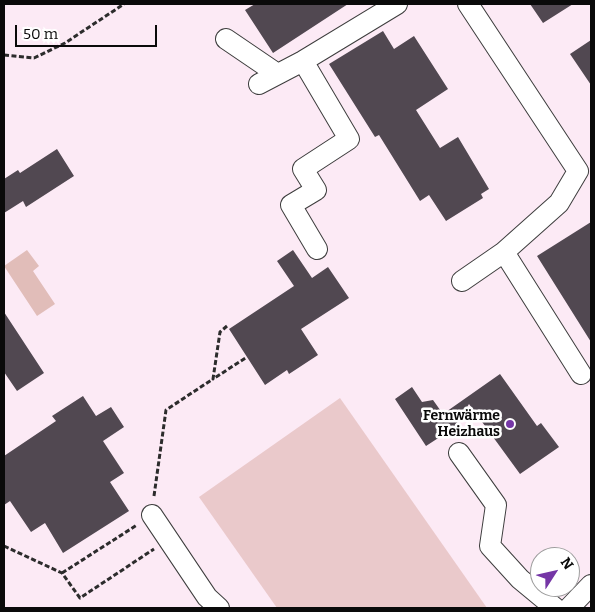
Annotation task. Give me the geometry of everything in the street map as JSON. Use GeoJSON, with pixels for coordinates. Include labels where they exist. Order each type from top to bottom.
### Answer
{"type":"FeatureCollection","features":[{"type":"Feature","properties":{"kind":"street"},"geometry":{"type":"LineString","coordinates":[[258,84],[303,62],[397,4]]}},
{"type":"Feature","properties":{"kind":"street"},"geometry":{"type":"LineString","coordinates":[[462,281],[504,252],[559,203],[578,170],[468,4]]}},
{"type":"Feature","properties":{"kind":"street"},"geometry":{"type":"LineString","coordinates":[[226,39],[276,74]]}},
{"type":"Feature","properties":{"kind":"street"},"geometry":{"type":"LineString","coordinates":[[303,62],[349,139],[303,170],[316,190],[291,205],[317,249]]}},
{"type":"Feature","properties":{"kind":"street"},"geometry":{"type":"LineString","coordinates":[[504,252],[581,374]]}},
{"type":"Feature","properties":{"kind":"street"},"geometry":{"type":"LineString","coordinates":[[459,453],[496,505],[490,546],[520,579],[555,608]]}},
{"type":"Feature","properties":{"kind":"street"},"geometry":{"type":"LineString","coordinates":[[152,515],[207,597],[219,608]]}},
{"type":"Feature","properties":{"kind":"street"},"geometry":{"type":"LineString","coordinates":[[569,608],[591,585]]}},
{"type":"Feature","properties":{"kind":"path"},"geometry":{"type":"LineString","coordinates":[[4,55],[34,58],[65,43],[124,4]]}},
{"type":"Feature","properties":{"kind":"path"},"geometry":{"type":"LineString","coordinates":[[213,379],[220,332],[227,326]]}},
{"type":"Feature","properties":{"kind":"path"},"geometry":{"type":"LineString","coordinates":[[62,573],[152,515],[166,410],[247,357]]}},
{"type":"Feature","properties":{"kind":"path"},"geometry":{"type":"LineString","coordinates":[[4,546],[62,573],[80,598],[168,540]]}},
{"type":"Feature","properties":{"kind":"shaded area"},"geometry":{"type":"Polygon","coordinates":[[[27,250],[39,266],[33,271],[55,304],[37,316],[4,266],[27,250]]]}},
{"type":"Feature","properties":{"kind":"shaded area"},"geometry":{"type":"Polygon","coordinates":[[[340,398],[487,608],[277,608],[199,497],[340,398]]]}},
{"type":"Feature","properties":{"kind":"building"},"geometry":{"type":"Polygon","coordinates":[[[255,4],[348,4],[273,53],[245,10],[255,4]]]}},
{"type":"Feature","properties":{"kind":"building"},"geometry":{"type":"Polygon","coordinates":[[[530,4],[573,4],[543,23],[530,4]]]}},
{"type":"Feature","properties":{"kind":"building"},"geometry":{"type":"Polygon","coordinates":[[[383,31],[394,49],[414,36],[448,89],[416,110],[440,148],[458,137],[489,189],[481,194],[483,198],[446,221],[429,195],[420,201],[379,135],[375,137],[329,64],[383,31]]]}},
{"type":"Feature","properties":{"kind":"building"},"geometry":{"type":"Polygon","coordinates":[[[591,40],[591,85],[570,54],[591,40]]]}},
{"type":"Feature","properties":{"kind":"building"},"geometry":{"type":"Polygon","coordinates":[[[57,149],[74,176],[26,207],[23,201],[4,213],[4,179],[18,170],[20,173],[57,149]]]}},
{"type":"Feature","properties":{"kind":"building"},"geometry":{"type":"Polygon","coordinates":[[[591,222],[591,342],[537,256],[591,222]]]}},
{"type":"Feature","properties":{"kind":"building"},"geometry":{"type":"Polygon","coordinates":[[[293,250],[312,278],[328,267],[349,298],[301,329],[318,355],[289,374],[287,370],[265,385],[229,329],[294,286],[277,261],[293,250]]]}},
{"type":"Feature","properties":{"kind":"building"},"geometry":{"type":"Polygon","coordinates":[[[4,312],[44,373],[17,391],[4,372],[4,312]]]}},
{"type":"Feature","properties":{"kind":"building","name":"Fernwärme Heizhaus"},"geometry":{"type":"Polygon","coordinates":[[[500,374],[537,426],[541,423],[559,447],[520,474],[469,404],[448,437],[446,433],[426,446],[395,399],[412,387],[422,402],[433,400],[443,414],[500,374]]]}},
{"type":"Feature","properties":{"kind":"building"},"geometry":{"type":"Polygon","coordinates":[[[83,396],[96,416],[111,407],[124,427],[103,441],[124,473],[110,482],[129,511],[63,553],[45,523],[31,532],[10,501],[4,505],[4,456],[56,421],[52,416],[83,396]]]}},
{"type":"Feature","properties":{"kind":"place","name":"Fernwärme Heizhaus"},"geometry":{"type":"Point","coordinates":[510,424]}}]}
